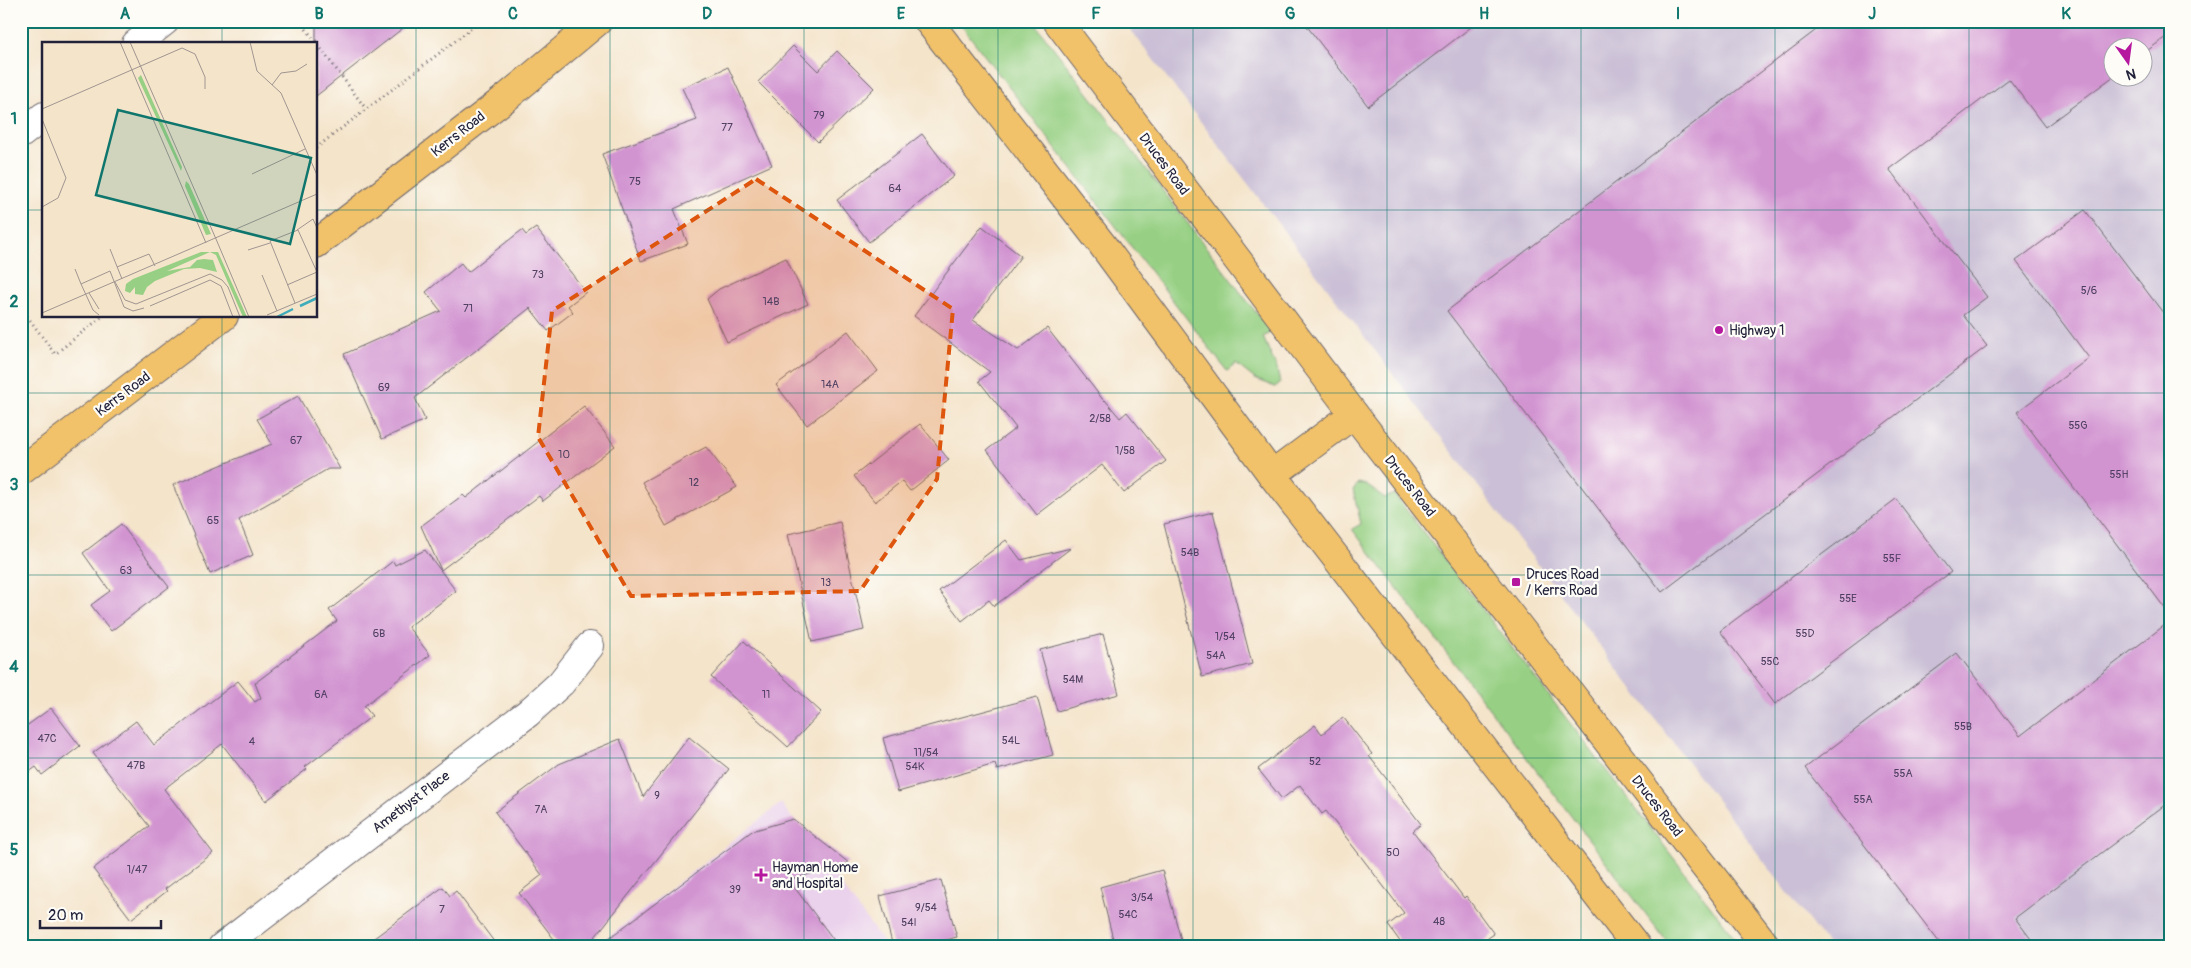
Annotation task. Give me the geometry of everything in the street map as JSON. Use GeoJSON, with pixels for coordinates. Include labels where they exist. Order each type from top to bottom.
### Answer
{"type":"FeatureCollection","features":[{"type":"Feature","properties":{"kind":"main road","name":"Kerrs Road"},"geometry":{"type":"LineString","coordinates":[[318,242],[506,97],[598,21]]}},
{"type":"Feature","properties":{"kind":"main road"},"geometry":{"type":"LineString","coordinates":[[928,21],[1101,243],[1272,475],[1636,947]]}},
{"type":"Feature","properties":{"kind":"main road","name":"Druces Road"},"geometry":{"type":"LineString","coordinates":[[1057,21],[1354,414],[1766,947]]}},
{"type":"Feature","properties":{"kind":"main road","name":"Kerrs Road"},"geometry":{"type":"LineString","coordinates":[[21,471],[221,318]]}},
{"type":"Feature","properties":{"kind":"main road"},"geometry":{"type":"LineString","coordinates":[[1272,475],[1354,414]]}},
{"type":"Feature","properties":{"kind":"street"},"geometry":{"type":"LineString","coordinates":[[138,42],[164,21]]}},
{"type":"Feature","properties":{"kind":"street"},"geometry":{"type":"LineString","coordinates":[[21,134],[42,118]]}},
{"type":"Feature","properties":{"kind":"street","name":"Amethyst Place"},"geometry":{"type":"LineString","coordinates":[[222,947],[528,712],[561,683],[590,646]]}},
{"type":"Feature","properties":{"kind":"path"},"geometry":{"type":"LineString","coordinates":[[300,21],[316,42]]}},
{"type":"Feature","properties":{"kind":"path"},"geometry":{"type":"LineString","coordinates":[[318,146],[481,21]]}},
{"type":"Feature","properties":{"kind":"path"},"geometry":{"type":"LineString","coordinates":[[318,45],[366,109]]}},
{"type":"Feature","properties":{"kind":"path"},"geometry":{"type":"LineString","coordinates":[[21,308],[55,354],[100,318]]}},
{"type":"Feature","properties":{"kind":"highlighted area"},"geometry":{"type":"Polygon","coordinates":[[[756,179],[953,309],[937,479],[860,591],[631,596],[538,437],[552,311],[756,179]]]}},
{"type":"Feature","properties":{"kind":"shaded area"},"geometry":{"type":"Polygon","coordinates":[[[1124,21],[2170,21],[2170,947],[1829,947],[1124,21]]]}},
{"type":"Feature","properties":{"kind":"shaded area","name":"Hayman Home and Hospital"},"geometry":{"type":"Polygon","coordinates":[[[781,803],[887,947],[595,947],[781,803]]]}},
{"type":"Feature","properties":{"kind":"green space"},"geometry":{"type":"Polygon","coordinates":[[[958,21],[1033,21],[1271,332],[1263,337],[1277,369],[1280,383],[1275,387],[1255,379],[1236,364],[1227,371],[958,21]]]}},
{"type":"Feature","properties":{"kind":"green space"},"geometry":{"type":"Polygon","coordinates":[[[1358,483],[1366,485],[1385,498],[1394,494],[1742,947],[1671,947],[1352,529],[1361,524],[1353,490],[1358,483]]]}},
{"type":"Feature","properties":{"kind":"building"},"geometry":{"type":"Polygon","coordinates":[[[316,21],[412,21],[318,94],[318,42],[316,42],[316,21]]]}},
{"type":"Feature","properties":{"kind":"building"},"geometry":{"type":"Polygon","coordinates":[[[1303,21],[1479,21],[1368,106],[1303,21]]]}},
{"type":"Feature","properties":{"kind":"building","name":"Highway 1"},"geometry":{"type":"Polygon","coordinates":[[[1828,21],[2170,21],[2170,34],[2154,46],[2154,38],[2104,38],[2104,83],[2045,127],[2009,79],[1889,169],[1987,297],[1963,315],[1987,346],[1662,592],[1447,311],[1828,21]]]}},
{"type":"Feature","properties":{"kind":"building"},"geometry":{"type":"Polygon","coordinates":[[[793,46],[818,71],[837,51],[874,88],[818,142],[758,82],[793,46]]]}},
{"type":"Feature","properties":{"kind":"building"},"geometry":{"type":"Polygon","coordinates":[[[728,67],[772,165],[674,209],[688,244],[641,261],[602,154],[697,120],[682,88],[728,67]]]}},
{"type":"Feature","properties":{"kind":"building"},"geometry":{"type":"Polygon","coordinates":[[[922,134],[954,176],[869,242],[837,200],[922,134]]]}},
{"type":"Feature","properties":{"kind":"building"},"geometry":{"type":"Polygon","coordinates":[[[2085,210],[2170,322],[2170,615],[2017,412],[2089,358],[2016,261],[2085,210]]]}},
{"type":"Feature","properties":{"kind":"building"},"geometry":{"type":"Polygon","coordinates":[[[982,226],[1021,256],[973,320],[1018,350],[1047,328],[1104,401],[1120,418],[1127,412],[1166,461],[1124,493],[1102,465],[1037,515],[987,450],[1016,428],[979,381],[990,372],[914,316],[982,226]]]}},
{"type":"Feature","properties":{"kind":"building"},"geometry":{"type":"Polygon","coordinates":[[[536,228],[586,292],[568,306],[573,312],[548,331],[530,308],[415,398],[425,420],[382,439],[344,354],[441,311],[426,292],[461,263],[468,272],[522,230],[526,235],[536,228]]]}},
{"type":"Feature","properties":{"kind":"building"},"geometry":{"type":"Polygon","coordinates":[[[786,258],[808,304],[727,342],[707,299],[719,289],[786,258]]]}},
{"type":"Feature","properties":{"kind":"building"},"geometry":{"type":"Polygon","coordinates":[[[848,331],[878,371],[807,425],[776,385],[848,331]]]}},
{"type":"Feature","properties":{"kind":"building"},"geometry":{"type":"Polygon","coordinates":[[[298,396],[340,469],[328,469],[239,520],[253,555],[210,574],[173,485],[272,444],[257,419],[298,396]]]}},
{"type":"Feature","properties":{"kind":"building"},"geometry":{"type":"Polygon","coordinates":[[[584,406],[615,446],[543,501],[539,496],[441,570],[421,526],[463,495],[466,498],[584,406]]]}},
{"type":"Feature","properties":{"kind":"building"},"geometry":{"type":"Polygon","coordinates":[[[920,424],[949,460],[910,491],[902,481],[875,502],[854,476],[920,424]]]}},
{"type":"Feature","properties":{"kind":"building"},"geometry":{"type":"Polygon","coordinates":[[[706,447],[737,487],[666,526],[642,482],[706,447]]]}},
{"type":"Feature","properties":{"kind":"building"},"geometry":{"type":"Polygon","coordinates":[[[1896,499],[1951,572],[1775,704],[1720,631],[1896,499]]]}},
{"type":"Feature","properties":{"kind":"building"},"geometry":{"type":"Polygon","coordinates":[[[1213,512],[1252,664],[1202,677],[1164,524],[1213,512]]]}},
{"type":"Feature","properties":{"kind":"building"},"geometry":{"type":"Polygon","coordinates":[[[840,522],[864,630],[812,642],[788,534],[840,522]]]}},
{"type":"Feature","properties":{"kind":"building"},"geometry":{"type":"Polygon","coordinates":[[[121,524],[169,587],[111,631],[91,605],[110,591],[83,553],[121,524]]]}},
{"type":"Feature","properties":{"kind":"building"},"geometry":{"type":"Polygon","coordinates":[[[1006,540],[1021,560],[1071,548],[994,606],[989,600],[962,621],[939,591],[1006,540]]]}},
{"type":"Feature","properties":{"kind":"building"},"geometry":{"type":"Polygon","coordinates":[[[425,550],[456,591],[408,627],[430,655],[364,706],[372,716],[305,767],[307,769],[266,801],[222,744],[164,789],[213,853],[165,889],[167,891],[131,919],[93,869],[149,826],[93,753],[136,721],[154,745],[238,681],[255,702],[261,698],[255,683],[337,621],[329,610],[393,561],[395,565],[425,550]]]}},
{"type":"Feature","properties":{"kind":"building"},"geometry":{"type":"Polygon","coordinates":[[[2170,621],[2170,801],[2015,918],[2037,947],[1943,947],[1805,768],[1957,653],[2020,736],[2170,621]]]}},
{"type":"Feature","properties":{"kind":"building"},"geometry":{"type":"Polygon","coordinates":[[[1103,634],[1119,694],[1057,711],[1040,650],[1103,634]]]}},
{"type":"Feature","properties":{"kind":"building"},"geometry":{"type":"Polygon","coordinates":[[[744,641],[821,712],[788,747],[711,677],[744,641]]]}},
{"type":"Feature","properties":{"kind":"building"},"geometry":{"type":"Polygon","coordinates":[[[1037,697],[1053,755],[997,770],[995,764],[898,792],[883,738],[1037,697]]]}},
{"type":"Feature","properties":{"kind":"building"},"geometry":{"type":"Polygon","coordinates":[[[51,708],[80,746],[42,775],[36,767],[21,778],[21,730],[51,708]]]}},
{"type":"Feature","properties":{"kind":"building"},"geometry":{"type":"Polygon","coordinates":[[[1343,717],[1372,754],[1369,756],[1421,824],[1413,831],[1494,934],[1475,947],[1404,947],[1388,925],[1404,913],[1326,811],[1322,814],[1300,785],[1282,799],[1258,769],[1315,725],[1322,734],[1343,717]]]}},
{"type":"Feature","properties":{"kind":"building"},"geometry":{"type":"Polygon","coordinates":[[[689,737],[729,769],[587,947],[560,947],[519,893],[542,875],[495,812],[559,764],[620,739],[643,797],[689,737]]]}},
{"type":"Feature","properties":{"kind":"building","name":"Hayman Home and Hospital"},"geometry":{"type":"Polygon","coordinates":[[[793,819],[849,863],[789,880],[839,947],[597,947],[752,831],[793,819]]]}},
{"type":"Feature","properties":{"kind":"building"},"geometry":{"type":"Polygon","coordinates":[[[1162,870],[1183,947],[1115,947],[1100,887],[1162,870]]]}},
{"type":"Feature","properties":{"kind":"building"},"geometry":{"type":"Polygon","coordinates":[[[941,880],[957,937],[920,947],[893,947],[880,896],[941,880]]]}},
{"type":"Feature","properties":{"kind":"building"},"geometry":{"type":"Polygon","coordinates":[[[443,887],[450,896],[456,891],[498,947],[362,947],[443,887]]]}},
{"type":"Feature","properties":{"kind":"place","name":"Highway 1"},"geometry":{"type":"Point","coordinates":[1719,330]}},
{"type":"Feature","properties":{"kind":"place","name":"Druces Road / Kerrs Road"},"geometry":{"type":"Point","coordinates":[1516,582]}},
{"type":"Feature","properties":{"kind":"place","name":"Hayman Home and Hospital"},"geometry":{"type":"Point","coordinates":[761,875]}}]}
